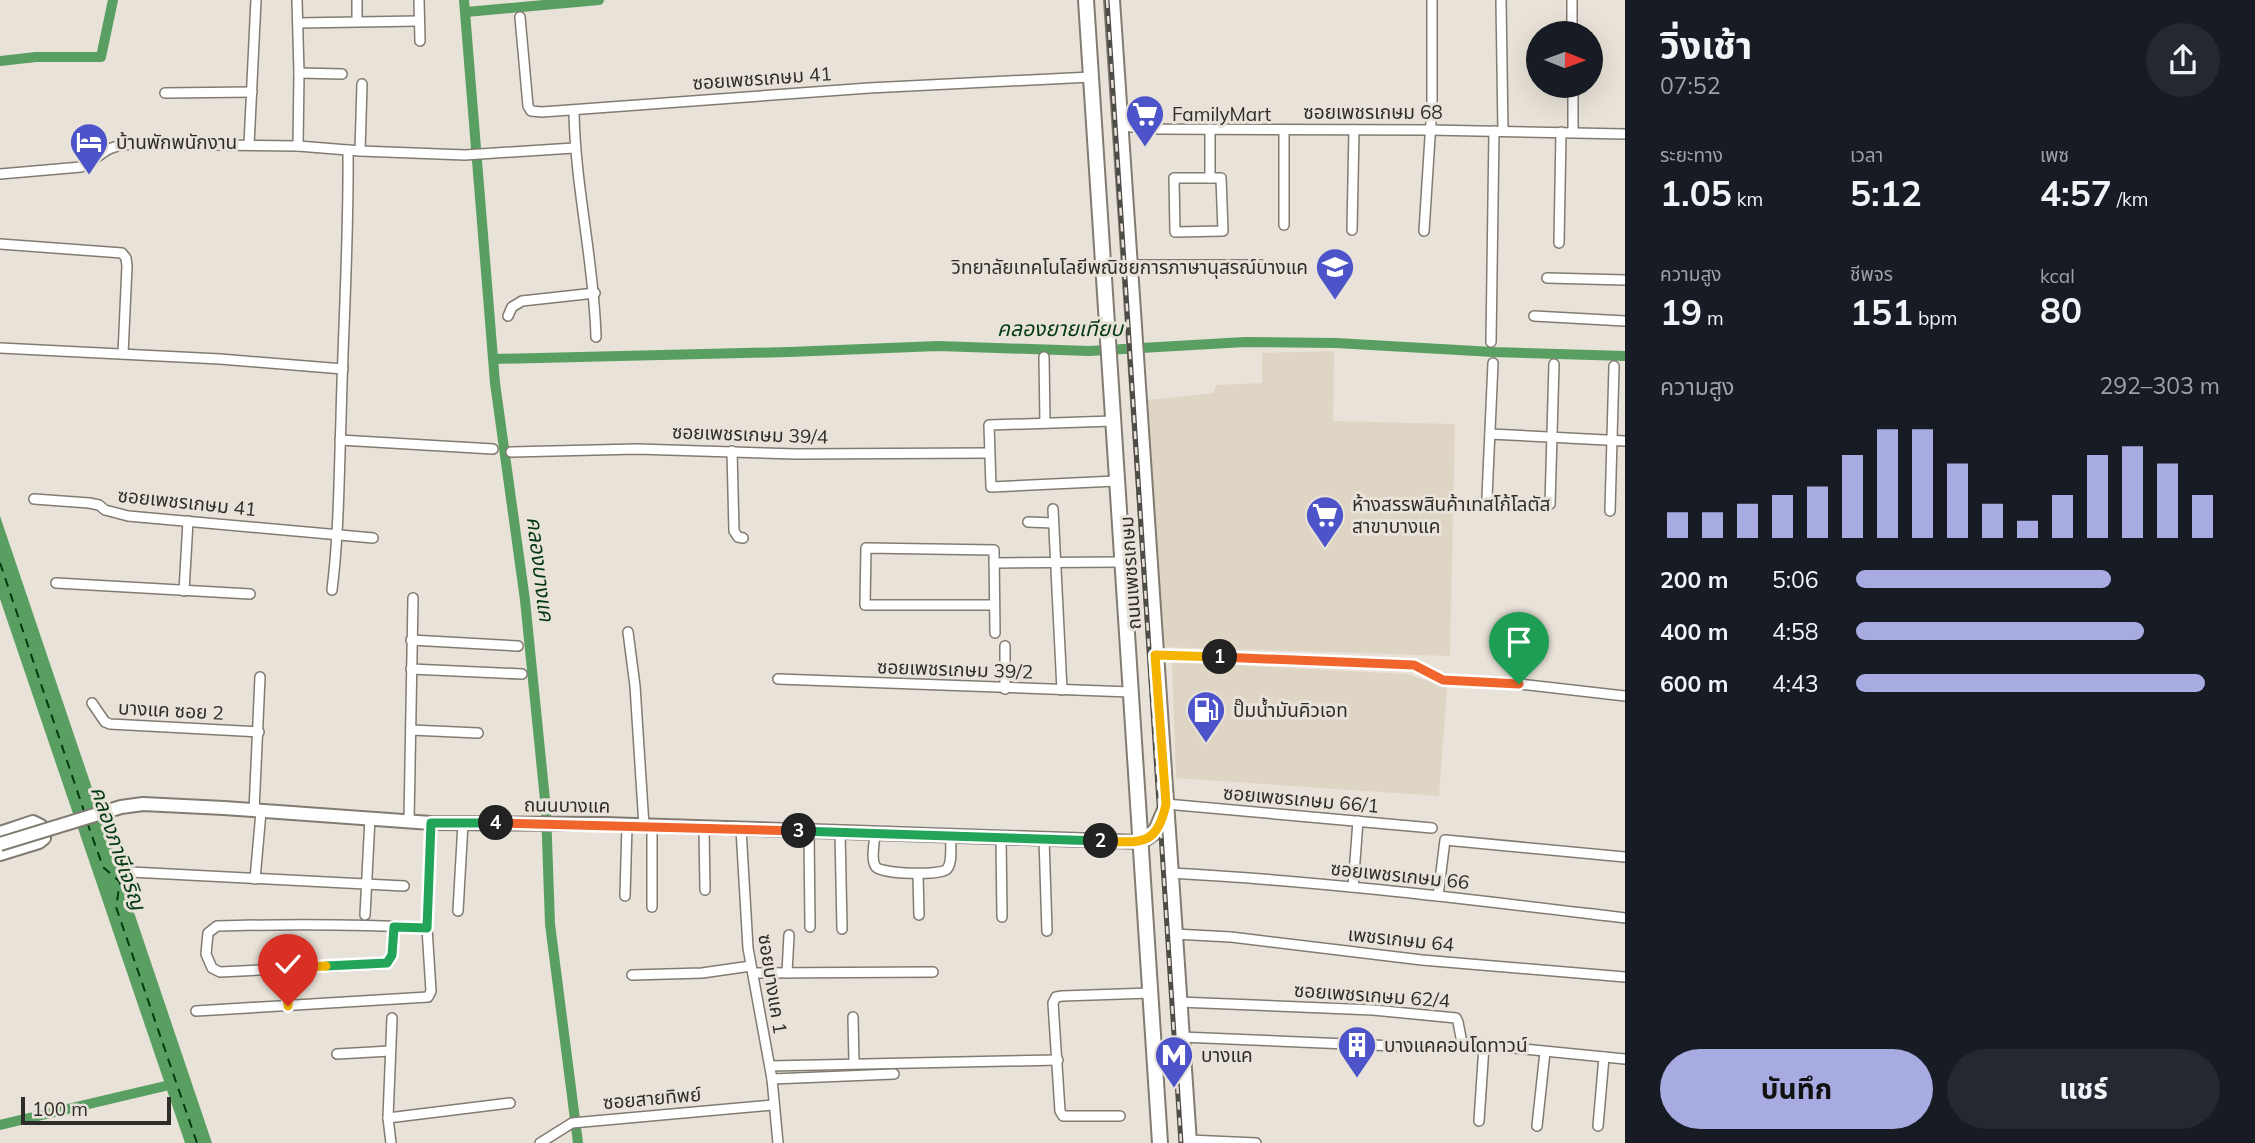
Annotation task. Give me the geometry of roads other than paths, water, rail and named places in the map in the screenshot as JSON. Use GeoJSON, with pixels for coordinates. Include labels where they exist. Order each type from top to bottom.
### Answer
{"type":"FeatureCollection","features":[{"type":"Feature","properties":{"kind":"main road","name":"ถนนเพชรเกษม"},"geometry":{"type":"LineString","coordinates":[[1086,0],[1160,1143]]}},
{"type":"Feature","properties":{"kind":"main road","name":"ถนนเพชรเกษม"},"geometry":{"type":"LineString","coordinates":[[1111,0],[1189,1142]]}},
{"type":"Feature","properties":{"kind":"main road","name":"ถนนบางแค"},"geometry":{"type":"LineString","coordinates":[[0,844],[121,807],[143,804],[431,823],[556,823],[1140,842]]}},
{"type":"Feature","properties":{"kind":"main road"},"geometry":{"type":"LineString","coordinates":[[1140,842],[1160,827],[1166,804]]}},
{"type":"Feature","properties":{"kind":"main road"},"geometry":{"type":"LineString","coordinates":[[0,833],[33,822],[41,825],[44,834],[44,838],[39,842],[0,854]]}},
{"type":"Feature","properties":{"kind":"street"},"geometry":{"type":"LineString","coordinates":[[249,145],[256,0]]}},
{"type":"Feature","properties":{"kind":"street"},"geometry":{"type":"LineString","coordinates":[[297,0],[298,146]]}},
{"type":"Feature","properties":{"kind":"street"},"geometry":{"type":"LineString","coordinates":[[357,0],[357,21]]}},
{"type":"Feature","properties":{"kind":"street"},"geometry":{"type":"LineString","coordinates":[[419,0],[420,41]]}},
{"type":"Feature","properties":{"kind":"street"},"geometry":{"type":"LineString","coordinates":[[1424,231],[1430,130],[1432,0]]}},
{"type":"Feature","properties":{"kind":"street"},"geometry":{"type":"LineString","coordinates":[[1491,342],[1501,0]]}},
{"type":"Feature","properties":{"kind":"street"},"geometry":{"type":"LineString","coordinates":[[1572,0],[1572,21]]}},
{"type":"Feature","properties":{"kind":"street","name":"ซอยเพชรเกษม 41"},"geometry":{"type":"LineString","coordinates":[[520,17],[528,106],[531,111],[573,111],[869,88],[1091,77]]}},
{"type":"Feature","properties":{"kind":"street"},"geometry":{"type":"LineString","coordinates":[[298,23],[419,21]]}},
{"type":"Feature","properties":{"kind":"street"},"geometry":{"type":"LineString","coordinates":[[299,73],[342,74]]}},
{"type":"Feature","properties":{"kind":"street"},"geometry":{"type":"LineString","coordinates":[[360,151],[362,84]]}},
{"type":"Feature","properties":{"kind":"street"},"geometry":{"type":"LineString","coordinates":[[165,93],[252,92]]}},
{"type":"Feature","properties":{"kind":"street"},"geometry":{"type":"LineString","coordinates":[[1573,98],[1573,132]]}},
{"type":"Feature","properties":{"kind":"street"},"geometry":{"type":"LineString","coordinates":[[573,111],[574,148],[595,293],[596,337]]}},
{"type":"Feature","properties":{"kind":"street","name":"ซอยเพชรเกษม 68"},"geometry":{"type":"LineString","coordinates":[[1120,126],[1625,134]]}},
{"type":"Feature","properties":{"kind":"street"},"geometry":{"type":"LineString","coordinates":[[1210,129],[1210,178]]}},
{"type":"Feature","properties":{"kind":"street"},"geometry":{"type":"LineString","coordinates":[[1284,130],[1284,225]]}},
{"type":"Feature","properties":{"kind":"street"},"geometry":{"type":"LineString","coordinates":[[1352,230],[1353,130]]}},
{"type":"Feature","properties":{"kind":"street"},"geometry":{"type":"LineString","coordinates":[[1559,243],[1561,132]]}},
{"type":"Feature","properties":{"kind":"street"},"geometry":{"type":"LineString","coordinates":[[0,174],[81,167],[117,145],[298,146],[465,155],[574,148]]}},
{"type":"Feature","properties":{"kind":"street"},"geometry":{"type":"LineString","coordinates":[[332,590],[339,534],[349,229],[348,150]]}},
{"type":"Feature","properties":{"kind":"street"},"geometry":{"type":"LineString","coordinates":[[1219,177],[1223,180],[1223,231],[1176,232],[1174,178],[1210,178],[1219,177]]}},
{"type":"Feature","properties":{"kind":"street"},"geometry":{"type":"LineString","coordinates":[[0,244],[122,253],[127,266],[123,354]]}},
{"type":"Feature","properties":{"kind":"street"},"geometry":{"type":"LineString","coordinates":[[1129,265],[1261,265]]}},
{"type":"Feature","properties":{"kind":"street"},"geometry":{"type":"LineString","coordinates":[[1547,278],[1625,280]]}},
{"type":"Feature","properties":{"kind":"street"},"geometry":{"type":"LineString","coordinates":[[509,316],[512,307],[523,301],[595,293]]}},
{"type":"Feature","properties":{"kind":"street"},"geometry":{"type":"LineString","coordinates":[[1534,316],[1625,321]]}},
{"type":"Feature","properties":{"kind":"street"},"geometry":{"type":"LineString","coordinates":[[0,348],[343,369]]}},
{"type":"Feature","properties":{"kind":"street"},"geometry":{"type":"LineString","coordinates":[[1044,357],[1045,423]]}},
{"type":"Feature","properties":{"kind":"street"},"geometry":{"type":"LineString","coordinates":[[1487,497],[1493,363]]}},
{"type":"Feature","properties":{"kind":"street"},"geometry":{"type":"LineString","coordinates":[[1550,504],[1554,364]]}},
{"type":"Feature","properties":{"kind":"street"},"geometry":{"type":"LineString","coordinates":[[1610,511],[1614,366]]}},
{"type":"Feature","properties":{"kind":"street"},"geometry":{"type":"LineString","coordinates":[[1113,421],[989,425],[988,453],[990,487],[1116,481]]}},
{"type":"Feature","properties":{"kind":"street"},"geometry":{"type":"LineString","coordinates":[[1490,434],[1625,441]]}},
{"type":"Feature","properties":{"kind":"street"},"geometry":{"type":"LineString","coordinates":[[340,440],[493,449]]}},
{"type":"Feature","properties":{"kind":"street"},"geometry":{"type":"LineString","coordinates":[[732,450],[734,531],[737,537],[743,538]]}},
{"type":"Feature","properties":{"kind":"street","name":"ซอยเพชรเกษม 39/4"},"geometry":{"type":"LineString","coordinates":[[512,452],[732,450],[811,454],[988,453]]}},
{"type":"Feature","properties":{"kind":"street","name":"ซอยเพชรเกษม 41"},"geometry":{"type":"LineString","coordinates":[[34,499],[89,503],[128,516],[373,538]]}},
{"type":"Feature","properties":{"kind":"street"},"geometry":{"type":"LineString","coordinates":[[1053,509],[1062,690]]}},
{"type":"Feature","properties":{"kind":"street"},"geometry":{"type":"LineString","coordinates":[[184,591],[188,521]]}},
{"type":"Feature","properties":{"kind":"street"},"geometry":{"type":"LineString","coordinates":[[1028,522],[1053,523]]}},
{"type":"Feature","properties":{"kind":"street"},"geometry":{"type":"LineString","coordinates":[[994,605],[865,605],[866,548],[994,550],[995,632]]}},
{"type":"Feature","properties":{"kind":"street"},"geometry":{"type":"LineString","coordinates":[[994,563],[1121,562]]}},
{"type":"Feature","properties":{"kind":"street"},"geometry":{"type":"LineString","coordinates":[[56,583],[250,594]]}},
{"type":"Feature","properties":{"kind":"street"},"geometry":{"type":"LineString","coordinates":[[410,821],[413,598]]}},
{"type":"Feature","properties":{"kind":"street"},"geometry":{"type":"LineString","coordinates":[[628,632],[648,826],[652,907]]}},
{"type":"Feature","properties":{"kind":"street"},"geometry":{"type":"LineString","coordinates":[[411,640],[519,646]]}},
{"type":"Feature","properties":{"kind":"street"},"geometry":{"type":"LineString","coordinates":[[1004,689],[1005,646]]}},
{"type":"Feature","properties":{"kind":"street"},"geometry":{"type":"LineString","coordinates":[[1155,655],[1414,665],[1443,680],[1519,684],[1625,696]]}},
{"type":"Feature","properties":{"kind":"street"},"geometry":{"type":"LineString","coordinates":[[411,669],[522,674]]}},
{"type":"Feature","properties":{"kind":"street"},"geometry":{"type":"LineString","coordinates":[[255,879],[260,677]]}},
{"type":"Feature","properties":{"kind":"street","name":"ซอยเพชรเกษม 39/2"},"geometry":{"type":"LineString","coordinates":[[778,679],[1130,692]]}},
{"type":"Feature","properties":{"kind":"street","name":"บางแค ซอย 2"},"geometry":{"type":"LineString","coordinates":[[92,703],[105,722],[110,724],[259,732]]}},
{"type":"Feature","properties":{"kind":"street"},"geometry":{"type":"LineString","coordinates":[[411,730],[478,733]]}},
{"type":"Feature","properties":{"kind":"street","name":"ซอยเพชรเกษม 66/1"},"geometry":{"type":"LineString","coordinates":[[1166,804],[1432,828]]}},
{"type":"Feature","properties":{"kind":"street"},"geometry":{"type":"LineString","coordinates":[[365,915],[370,818]]}},
{"type":"Feature","properties":{"kind":"street"},"geometry":{"type":"LineString","coordinates":[[1353,887],[1358,821]]}},
{"type":"Feature","properties":{"kind":"street"},"geometry":{"type":"LineString","coordinates":[[196,1011],[428,997],[431,991],[427,928],[431,823]]}},
{"type":"Feature","properties":{"kind":"street"},"geometry":{"type":"LineString","coordinates":[[458,911],[463,823]]}},
{"type":"Feature","properties":{"kind":"street"},"geometry":{"type":"LineString","coordinates":[[625,896],[627,825]]}},
{"type":"Feature","properties":{"kind":"street"},"geometry":{"type":"LineString","coordinates":[[704,828],[705,890]]}},
{"type":"Feature","properties":{"kind":"street","name":"ซอยบางแค 1"},"geometry":{"type":"LineString","coordinates":[[741,829],[748,948],[770,1066],[778,1143]]}},
{"type":"Feature","properties":{"kind":"street"},"geometry":{"type":"LineString","coordinates":[[809,831],[810,926]]}},
{"type":"Feature","properties":{"kind":"street"},"geometry":{"type":"LineString","coordinates":[[840,832],[842,929]]}},
{"type":"Feature","properties":{"kind":"street"},"geometry":{"type":"LineString","coordinates":[[876,833],[876,867],[881,870],[918,874],[947,869],[950,862],[951,836]]}},
{"type":"Feature","properties":{"kind":"street"},"geometry":{"type":"LineString","coordinates":[[1001,837],[1002,917]]}},
{"type":"Feature","properties":{"kind":"street"},"geometry":{"type":"LineString","coordinates":[[1044,839],[1046,931]]}},
{"type":"Feature","properties":{"kind":"street"},"geometry":{"type":"LineString","coordinates":[[1438,896],[1445,840],[1625,856]]}},
{"type":"Feature","properties":{"kind":"street"},"geometry":{"type":"LineString","coordinates":[[131,872],[404,886]]}},
{"type":"Feature","properties":{"kind":"street","name":"ซอยเพชรเกษม 66"},"geometry":{"type":"LineString","coordinates":[[1170,873],[1353,887],[1625,918]]}},
{"type":"Feature","properties":{"kind":"street"},"geometry":{"type":"LineString","coordinates":[[918,874],[919,915]]}},
{"type":"Feature","properties":{"kind":"street"},"geometry":{"type":"LineString","coordinates":[[394,927],[392,955],[387,963],[216,971],[206,954],[208,933],[214,927],[221,926],[394,927],[427,928]]}},
{"type":"Feature","properties":{"kind":"street","name":"เพชรเกษม 64"},"geometry":{"type":"LineString","coordinates":[[1174,934],[1231,937],[1422,960],[1625,977]]}},
{"type":"Feature","properties":{"kind":"street"},"geometry":{"type":"LineString","coordinates":[[787,973],[789,935]]}},
{"type":"Feature","properties":{"kind":"street"},"geometry":{"type":"LineString","coordinates":[[287,968],[288,1006]]}},
{"type":"Feature","properties":{"kind":"street"},"geometry":{"type":"LineString","coordinates":[[632,975],[752,970],[787,973],[933,972]]}},
{"type":"Feature","properties":{"kind":"street"},"geometry":{"type":"LineString","coordinates":[[1120,1116],[1063,1116],[1059,1107],[1053,1003],[1056,998],[1150,993]]}},
{"type":"Feature","properties":{"kind":"street","name":"ซอยเพชรเกษม 62/4"},"geometry":{"type":"LineString","coordinates":[[1179,1002],[1373,1010],[1455,1018],[1461,1042],[1625,1059]]}},
{"type":"Feature","properties":{"kind":"street"},"geometry":{"type":"LineString","coordinates":[[853,1017],[854,1063]]}},
{"type":"Feature","properties":{"kind":"street"},"geometry":{"type":"LineString","coordinates":[[391,1143],[388,1118],[392,1018]]}},
{"type":"Feature","properties":{"kind":"street"},"geometry":{"type":"LineString","coordinates":[[1181,1037],[1442,1048]]}},
{"type":"Feature","properties":{"kind":"street"},"geometry":{"type":"LineString","coordinates":[[1479,1121],[1484,1046]]}},
{"type":"Feature","properties":{"kind":"street"},"geometry":{"type":"LineString","coordinates":[[337,1054],[390,1051]]}},
{"type":"Feature","properties":{"kind":"street"},"geometry":{"type":"LineString","coordinates":[[1537,1126],[1545,1052]]}},
{"type":"Feature","properties":{"kind":"street"},"geometry":{"type":"LineString","coordinates":[[1598,1126],[1604,1057]]}},
{"type":"Feature","properties":{"kind":"street"},"geometry":{"type":"LineString","coordinates":[[770,1066],[1058,1059]]}},
{"type":"Feature","properties":{"kind":"street"},"geometry":{"type":"LineString","coordinates":[[772,1079],[894,1074]]}},
{"type":"Feature","properties":{"kind":"street"},"geometry":{"type":"LineString","coordinates":[[388,1118],[510,1103]]}},
{"type":"Feature","properties":{"kind":"street","name":"ซอยสายทิพย์"},"geometry":{"type":"LineString","coordinates":[[540,1143],[568,1124],[586,1121],[773,1105]]}},
{"type":"Feature","properties":{"kind":"street"},"geometry":{"type":"LineString","coordinates":[[1189,1142],[1256,1143]]}},
{"type":"Feature","properties":{"kind":"waterway"},"geometry":{"type":"LineString","coordinates":[[0,61],[36,57],[101,57],[113,0]]}},
{"type":"Feature","properties":{"kind":"waterway","name":"คลองบางแค"},"geometry":{"type":"LineString","coordinates":[[464,0],[495,383],[525,600],[546,810],[550,924],[578,1143]]}},
{"type":"Feature","properties":{"kind":"waterway"},"geometry":{"type":"LineString","coordinates":[[466,12],[599,0]]}},
{"type":"Feature","properties":{"kind":"waterway","name":"คลองยายเทียบ"},"geometry":{"type":"LineString","coordinates":[[494,359],[938,346],[1089,351],[1245,342],[1336,343],[1625,356]]}},
{"type":"Feature","properties":{"kind":"waterway"},"geometry":{"type":"LineString","coordinates":[[0,1125],[178,1083]]}},
{"type":"Feature","properties":{"kind":"railway"},"geometry":{"type":"LineString","coordinates":[[1107,0],[1181,1143]]}},
{"type":"Feature","properties":{"kind":"place","name":"FamilyMart"},"geometry":{"type":"Point","coordinates":[1145,148]}},
{"type":"Feature","properties":{"kind":"place","name":"บ้านพักพนักงาน"},"geometry":{"type":"Point","coordinates":[89,176]}},
{"type":"Feature","properties":{"kind":"place","name":"วิทยาลัยเทคโนโลยีพณิชยการภาษานุสรณ์บางแค"},"geometry":{"type":"Point","coordinates":[1335,301]}},
{"type":"Feature","properties":{"kind":"place","name":"ห้างสรรพสินค้าเทสโก้โลตัส สาขาบางแค"},"geometry":{"type":"Point","coordinates":[1325,549]}},
{"type":"Feature","properties":{"kind":"place","name":"ปั๊มน้ำมันคิวเอท"},"geometry":{"type":"Point","coordinates":[1206,744]}},
{"type":"Feature","properties":{"kind":"place","name":"บางแคคอนโดทาวน์"},"geometry":{"type":"Point","coordinates":[1357,1079]}},
{"type":"Feature","properties":{"kind":"place","name":"บางแค"},"geometry":{"type":"Point","coordinates":[1174,1089]}},
{"type":"Feature","properties":{"kind":"water label","name":"คลองภาษีเจริญ"},"geometry":{"type":"Point","coordinates":[118,848]}}]}
